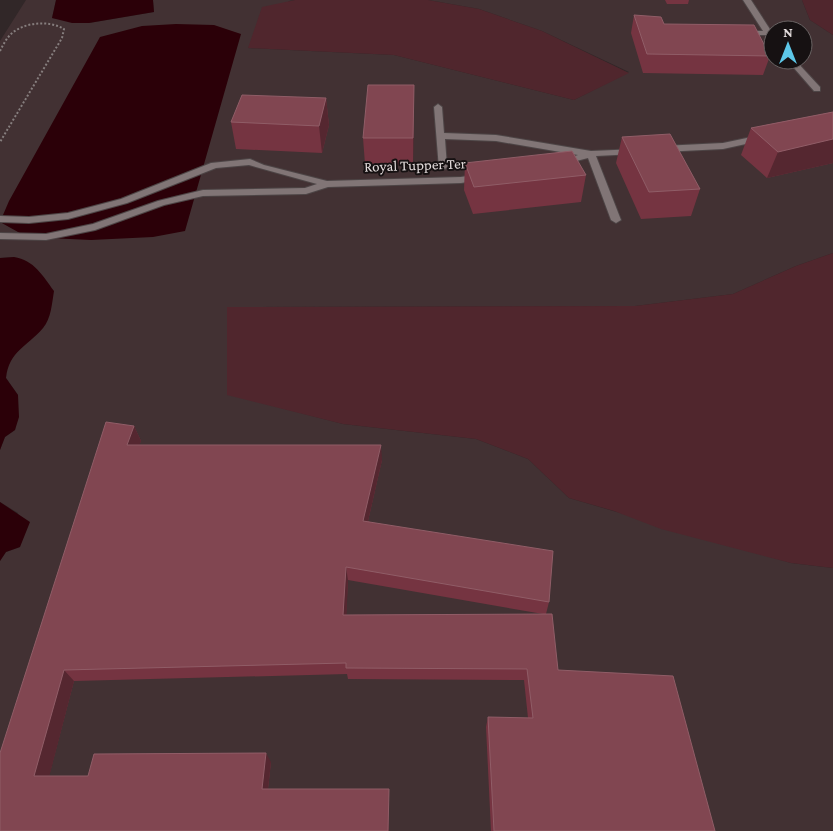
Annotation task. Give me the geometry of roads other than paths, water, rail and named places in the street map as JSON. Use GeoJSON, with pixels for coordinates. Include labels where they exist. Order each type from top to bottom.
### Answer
{"type":"FeatureCollection","features":[{"type":"Feature","properties":{"kind":"street"},"geometry":{"type":"LineString","coordinates":[[747,0],[763,26]]}},
{"type":"Feature","properties":{"kind":"street"},"geometry":{"type":"LineString","coordinates":[[737,33],[763,33]]}},
{"type":"Feature","properties":{"kind":"street"},"geometry":{"type":"LineString","coordinates":[[800,70],[818,89]]}},
{"type":"Feature","properties":{"kind":"street","name":"Royal Tupper Ter"},"geometry":{"type":"LineString","coordinates":[[438,107],[442,166]]}},
{"type":"Feature","properties":{"kind":"street","name":"Royal Tupper Ter"},"geometry":{"type":"LineString","coordinates":[[440,136],[496,138],[591,154]]}},
{"type":"Feature","properties":{"kind":"street","name":"Royal Tupper Ter"},"geometry":{"type":"LineString","coordinates":[[549,165],[591,154],[723,146],[769,136]]}},
{"type":"Feature","properties":{"kind":"street"},"geometry":{"type":"LineString","coordinates":[[591,154],[616,220]]}},
{"type":"Feature","properties":{"kind":"street","name":"Royal Tupper Ter"},"geometry":{"type":"LineString","coordinates":[[0,219],[29,220],[68,216],[124,201],[182,180],[214,165],[250,162],[265,168],[327,184],[461,180],[490,175]]}},
{"type":"Feature","properties":{"kind":"street","name":"Royal Tupper Ter"},"geometry":{"type":"LineString","coordinates":[[252,192],[268,181],[265,168]]}},
{"type":"Feature","properties":{"kind":"street"},"geometry":{"type":"LineString","coordinates":[[182,180],[177,188],[193,196]]}},
{"type":"Feature","properties":{"kind":"street","name":"Royal Tupper Ter"},"geometry":{"type":"LineString","coordinates":[[0,236],[46,237],[94,227],[161,203],[203,193],[306,191],[327,184]]}}]}
